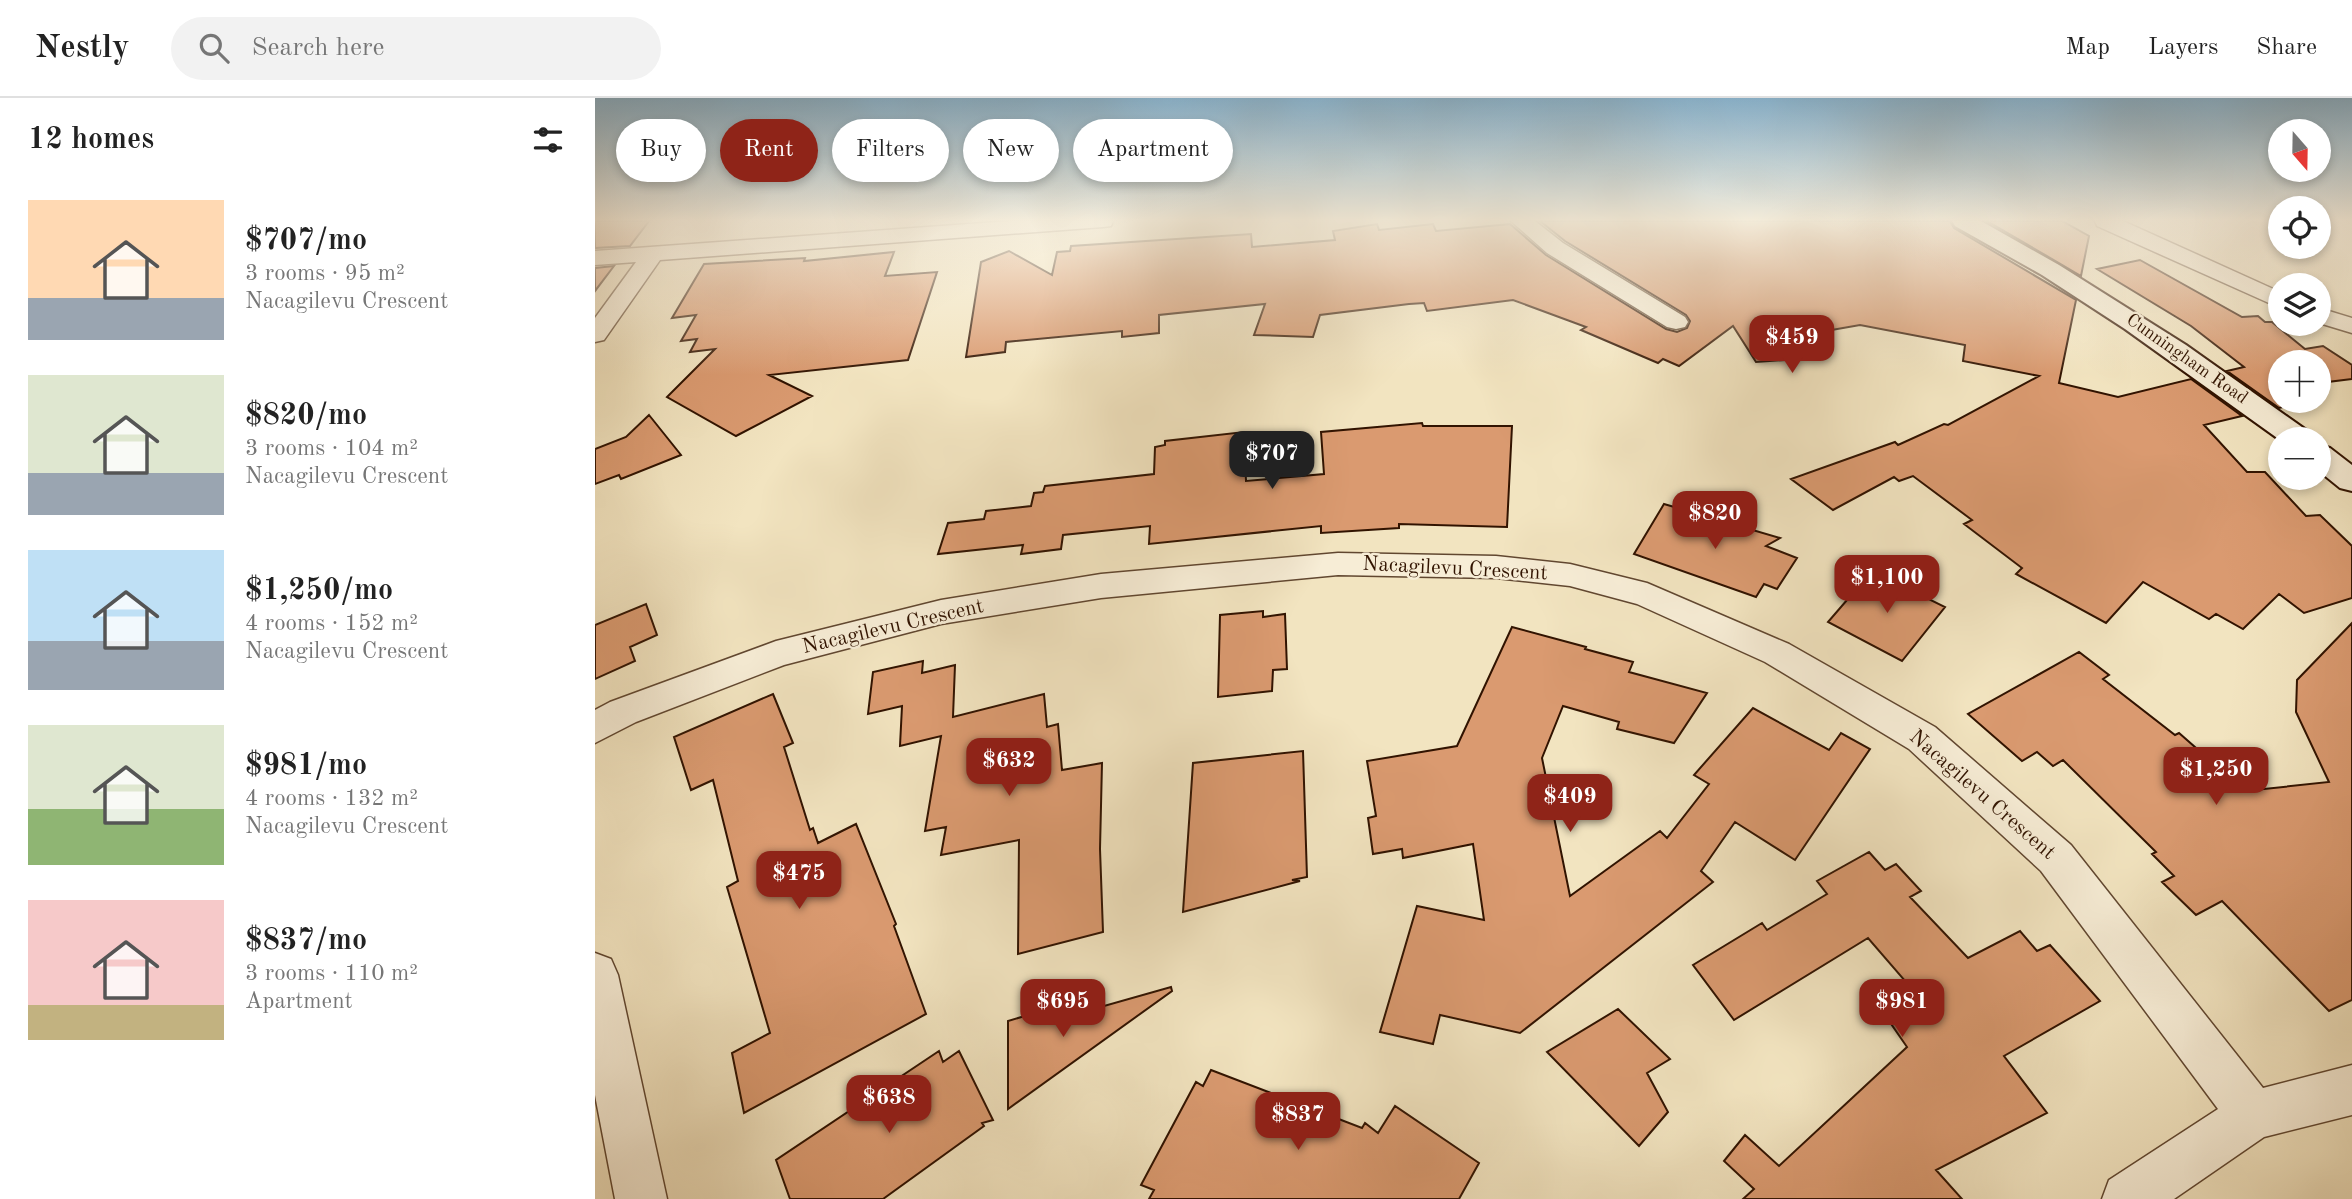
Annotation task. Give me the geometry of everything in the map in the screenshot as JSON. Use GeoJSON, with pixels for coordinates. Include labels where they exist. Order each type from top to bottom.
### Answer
{"type":"FeatureCollection","features":[{"type":"Feature","properties":{"kind":"main road","name":"Cunningham Road"},"geometry":{"type":"LineString","coordinates":[[2051,272],[2182,352],[2282,427]]}},
{"type":"Feature","properties":{"kind":"main road"},"geometry":{"type":"LineString","coordinates":[[2331,464],[2352,481]]}},
{"type":"Feature","properties":{"kind":"street"},"geometry":{"type":"LineString","coordinates":[[595,335],[640,272]]}},
{"type":"Feature","properties":{"kind":"street"},"geometry":{"type":"LineString","coordinates":[[1595,272],[1677,322]]}},
{"type":"Feature","properties":{"kind":"street"},"geometry":{"type":"LineString","coordinates":[[2219,272],[2268,295]]}},
{"type":"Feature","properties":{"kind":"street"},"geometry":{"type":"LineString","coordinates":[[2331,319],[2352,326]]}},
{"type":"Feature","properties":{"kind":"street","name":"Nacagilevu Crescent"},"geometry":{"type":"LineString","coordinates":[[595,728],[623,712],[776,654],[941,612],[1101,586],[1338,564],[1496,567],[1570,575],[1647,595],[1777,653],[1922,738],[2056,858],[2253,1115]]}},
{"type":"Feature","properties":{"kind":"street"},"geometry":{"type":"LineString","coordinates":[[595,975],[641,1199]]}},
{"type":"Feature","properties":{"kind":"street"},"geometry":{"type":"LineString","coordinates":[[2129,1199],[2253,1115],[2352,1090]]}},
{"type":"Feature","properties":{"kind":"building"},"geometry":{"type":"Polygon","coordinates":[[[595,272],[609,272],[595,291],[595,272]]]}},
{"type":"Feature","properties":{"kind":"building"},"geometry":{"type":"Polygon","coordinates":[[[699,272],[886,272],[885,276],[937,272],[908,360],[769,375],[812,396],[736,436],[667,397],[715,349],[690,352],[697,339],[681,341],[696,315],[672,318],[699,272]]]}},
{"type":"Feature","properties":{"kind":"building"},"geometry":{"type":"Polygon","coordinates":[[[979,272],[1047,272],[1052,275],[1053,272],[1574,272],[1666,329],[1677,332],[1687,328],[1690,321],[1686,315],[1616,272],[2029,272],[2076,300],[2059,383],[2118,397],[2191,379],[2242,416],[2204,425],[2247,472],[2265,472],[2268,475],[2268,490],[2282,490],[2306,516],[2320,515],[2352,546],[2352,598],[2304,613],[2279,594],[2243,629],[2216,614],[2209,619],[2143,582],[2106,623],[2016,574],[2022,568],[1964,524],[1972,520],[1913,476],[1899,481],[1894,477],[1833,510],[1791,479],[1895,442],[1898,445],[1944,424],[1948,425],[2039,376],[1963,361],[1965,345],[1860,325],[1786,338],[1800,359],[1756,362],[1733,326],[1679,366],[1663,359],[1658,363],[1581,330],[1586,327],[1513,300],[1427,311],[1424,303],[1320,315],[1313,337],[1254,335],[1265,304],[1159,315],[1159,333],[1122,337],[1122,331],[1006,342],[1005,352],[966,357],[979,272]]]}},
{"type":"Feature","properties":{"kind":"building"},"geometry":{"type":"Polygon","coordinates":[[[2103,272],[2162,272],[2242,317],[2258,316],[2268,322],[2268,336],[2289,336],[2305,349],[2323,346],[2329,350],[2268,350],[2268,400],[2227,371],[2244,367],[2191,326],[2103,272]]]}},
{"type":"Feature","properties":{"kind":"building"},"geometry":{"type":"Polygon","coordinates":[[[2331,351],[2352,365],[2352,379],[2331,382],[2331,351]]]}},
{"type":"Feature","properties":{"kind":"building"},"geometry":{"type":"Polygon","coordinates":[[[649,415],[681,455],[621,479],[619,475],[595,484],[595,449],[626,437],[649,415]]]}},
{"type":"Feature","properties":{"kind":"building"},"geometry":{"type":"Polygon","coordinates":[[[1422,423],[1423,426],[1512,426],[1507,527],[1399,524],[1399,528],[1321,533],[1321,526],[1149,544],[1150,526],[1063,535],[1061,549],[1021,554],[1023,545],[938,554],[948,523],[984,519],[986,511],[1031,506],[1034,493],[1043,492],[1045,486],[1154,474],[1155,447],[1165,445],[1165,441],[1244,432],[1246,481],[1324,474],[1321,432],[1422,423]]]}},
{"type":"Feature","properties":{"kind":"building"},"geometry":{"type":"Polygon","coordinates":[[[1664,504],[1780,538],[1766,546],[1797,558],[1777,589],[1764,584],[1756,597],[1634,554],[1664,504]]]}},
{"type":"Feature","properties":{"kind":"building"},"geometry":{"type":"Polygon","coordinates":[[[1872,571],[1945,607],[1902,661],[1828,622],[1872,571]]]}},
{"type":"Feature","properties":{"kind":"building"},"geometry":{"type":"Polygon","coordinates":[[[646,604],[657,635],[630,647],[635,661],[595,679],[595,625],[646,604]]]}},
{"type":"Feature","properties":{"kind":"building"},"geometry":{"type":"Polygon","coordinates":[[[1263,611],[1263,617],[1285,614],[1287,669],[1273,670],[1272,691],[1218,697],[1220,615],[1263,611]]]}},
{"type":"Feature","properties":{"kind":"building"},"geometry":{"type":"Polygon","coordinates":[[[2352,623],[2352,1000],[2329,1011],[2222,901],[2196,915],[2162,882],[2174,876],[2152,854],[2156,852],[2063,760],[2053,766],[2037,752],[2022,761],[1968,714],[2079,652],[2109,675],[2103,679],[2175,735],[2179,733],[2245,791],[2329,782],[2296,712],[2297,680],[2352,623]]]}},
{"type":"Feature","properties":{"kind":"building"},"geometry":{"type":"Polygon","coordinates":[[[1512,627],[1633,662],[1629,672],[1707,693],[1674,743],[1617,729],[1619,722],[1563,706],[1542,758],[1570,896],[1660,831],[1667,838],[1709,784],[1694,775],[1753,708],[1829,750],[1841,733],[1870,749],[1795,860],[1735,822],[1701,871],[1713,882],[1520,1033],[1440,1015],[1433,1044],[1380,1032],[1417,906],[1484,920],[1473,844],[1403,858],[1402,849],[1373,854],[1368,818],[1376,816],[1367,761],[1457,746],[1512,627]]]}},
{"type":"Feature","properties":{"kind":"building"},"geometry":{"type":"Polygon","coordinates":[[[923,661],[922,673],[955,665],[953,717],[1044,694],[1047,727],[1058,724],[1062,770],[1102,763],[1100,849],[1103,932],[1018,954],[1019,840],[941,855],[946,827],[925,831],[941,736],[900,746],[902,706],[868,714],[873,672],[923,661]]]}},
{"type":"Feature","properties":{"kind":"building"},"geometry":{"type":"Polygon","coordinates":[[[773,694],[793,743],[784,747],[810,830],[813,828],[818,843],[856,824],[896,924],[894,926],[926,1014],[744,1113],[732,1053],[770,1033],[727,887],[738,881],[713,780],[691,790],[674,737],[773,694]]]}},
{"type":"Feature","properties":{"kind":"building"},"geometry":{"type":"Polygon","coordinates":[[[1303,751],[1307,877],[1183,912],[1193,763],[1303,751]]]}},
{"type":"Feature","properties":{"kind":"building"},"geometry":{"type":"Polygon","coordinates":[[[1869,852],[1885,870],[1896,864],[1921,891],[1910,897],[1968,958],[2020,931],[2037,951],[2050,945],[2100,1001],[2004,1056],[2047,1113],[1936,1170],[1962,1199],[1743,1199],[1754,1189],[1724,1161],[1745,1135],[1779,1166],[1907,1047],[1878,1005],[1913,990],[1868,938],[1734,1020],[1693,965],[1762,923],[1767,930],[1827,894],[1817,881],[1869,852]]]}},
{"type":"Feature","properties":{"kind":"building"},"geometry":{"type":"Polygon","coordinates":[[[1171,987],[1172,991],[1008,1109],[1008,1021],[1089,997],[1090,1010],[1171,987]]]}},
{"type":"Feature","properties":{"kind":"building"},"geometry":{"type":"Polygon","coordinates":[[[1618,1009],[1670,1059],[1647,1073],[1668,1112],[1639,1146],[1547,1052],[1618,1009]]]}},
{"type":"Feature","properties":{"kind":"building"},"geometry":{"type":"Polygon","coordinates":[[[939,1051],[943,1062],[959,1051],[993,1120],[982,1123],[984,1126],[883,1199],[790,1199],[776,1160],[939,1051]]]}},
{"type":"Feature","properties":{"kind":"building"},"geometry":{"type":"Polygon","coordinates":[[[1211,1070],[1362,1128],[1365,1123],[1378,1133],[1395,1106],[1479,1163],[1459,1199],[1149,1199],[1154,1190],[1141,1185],[1196,1082],[1203,1086],[1211,1070]]]}}]}
